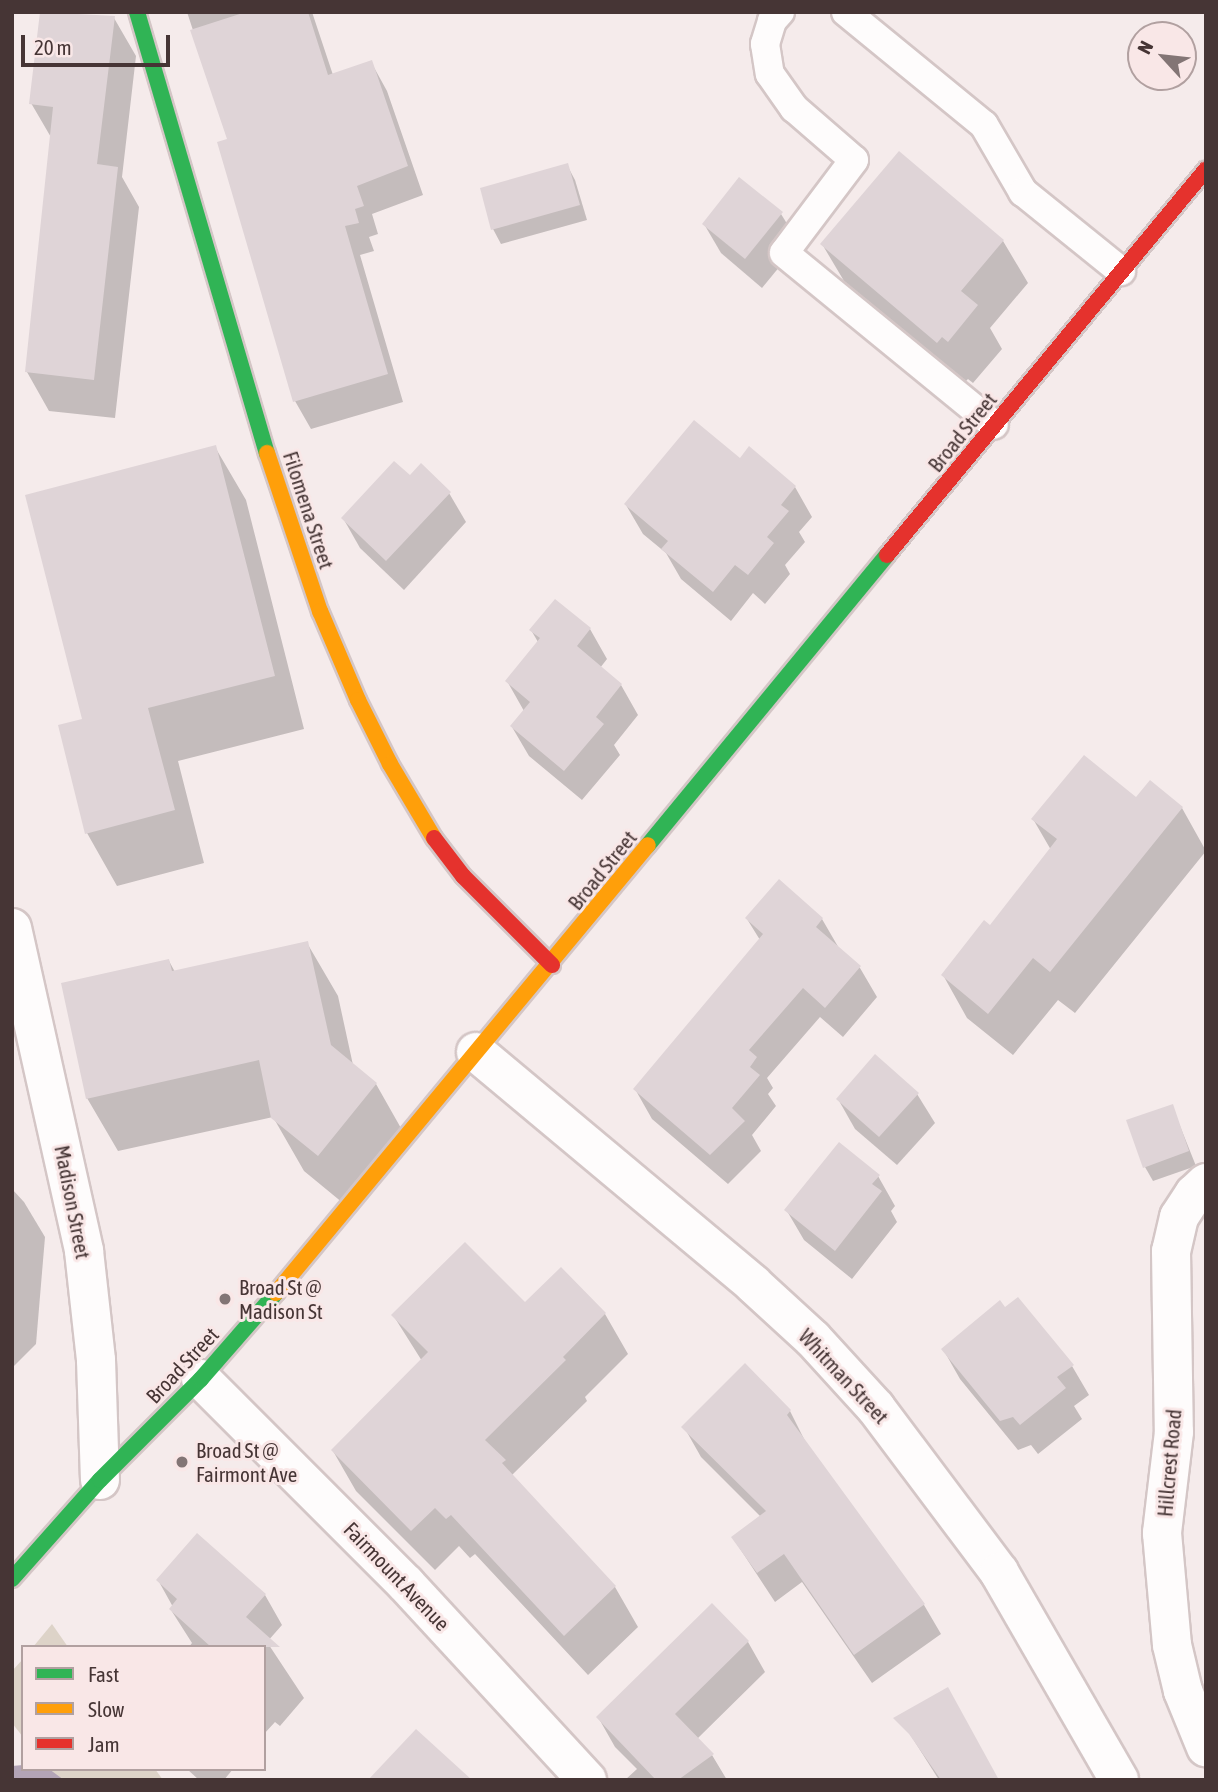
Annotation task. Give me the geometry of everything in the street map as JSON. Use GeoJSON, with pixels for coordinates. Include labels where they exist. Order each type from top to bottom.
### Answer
{"type":"FeatureCollection","features":[{"type":"Feature","properties":{"kind":"main road","name":"Filomena Street"},"geometry":{"type":"LineString","coordinates":[[137,12],[255,415],[320,611],[358,700],[390,764],[432,836],[463,876],[552,965]]}},
{"type":"Feature","properties":{"kind":"main road","name":"Broad Street"},"geometry":{"type":"LineString","coordinates":[[12,1579],[100,1480],[201,1379],[320,1242],[476,1052],[552,965],[1206,170]]}},
{"type":"Feature","properties":{"kind":"street","name":"Madison Street"},"geometry":{"type":"LineString","coordinates":[[12,928],[84,1251],[96,1360],[100,1480]]}},
{"type":"Feature","properties":{"kind":"street","name":"Whitman Street"},"geometry":{"type":"LineString","coordinates":[[476,1052],[753,1284],[813,1339],[876,1408],[999,1572],[1119,1780]]}},
{"type":"Feature","properties":{"kind":"street","name":"Hillcrest Road"},"geometry":{"type":"LineString","coordinates":[[1206,1183],[1194,1194],[1179,1217],[1171,1251],[1174,1432],[1162,1533],[1172,1645],[1183,1691],[1206,1747]]}},
{"type":"Feature","properties":{"kind":"street","name":"Fairmount Avenue"},"geometry":{"type":"LineString","coordinates":[[201,1379],[406,1584],[587,1780]]}},
{"type":"Feature","properties":{"kind":"lane"},"geometry":{"type":"LineString","coordinates":[[780,12],[772,21],[765,44],[771,74],[794,108],[854,160],[784,253],[995,425]]}},
{"type":"Feature","properties":{"kind":"lane"},"geometry":{"type":"LineString","coordinates":[[846,12],[984,125],[1023,192],[1121,271]]}},
{"type":"Feature","properties":{"kind":"shaded area"},"geometry":{"type":"Polygon","coordinates":[[[52,1624],[67,1645],[35,1645],[52,1624]]]}},
{"type":"Feature","properties":{"kind":"shaded area"},"geometry":{"type":"Polygon","coordinates":[[[21,1661],[21,1734],[12,1723],[12,1671],[21,1661]]]}},
{"type":"Feature","properties":{"kind":"shaded area"},"geometry":{"type":"Polygon","coordinates":[[[21,1765],[21,1771],[52,1771],[64,1780],[12,1780],[12,1766],[21,1765]]]}},
{"type":"Feature","properties":{"kind":"shaded area"},"geometry":{"type":"Polygon","coordinates":[[[46,1771],[156,1771],[163,1780],[53,1780],[46,1771]]]}},
{"type":"Feature","properties":{"kind":"building"},"geometry":{"type":"Polygon","coordinates":[[[40,12],[115,16],[97,164],[118,167],[94,380],[25,372],[53,107],[29,104],[40,12]]]}},
{"type":"Feature","properties":{"kind":"building"},"geometry":{"type":"Polygon","coordinates":[[[246,12],[308,12],[328,75],[372,60],[408,166],[357,186],[364,206],[355,209],[359,223],[345,226],[388,374],[293,402],[217,142],[227,139],[190,30],[246,12]]]}},
{"type":"Feature","properties":{"kind":"building"},"geometry":{"type":"Polygon","coordinates":[[[899,151],[1004,240],[961,291],[978,305],[948,342],[942,337],[937,343],[820,244],[899,151]]]}},
{"type":"Feature","properties":{"kind":"building"},"geometry":{"type":"Polygon","coordinates":[[[568,163],[580,205],[491,230],[480,188],[568,163]]]}},
{"type":"Feature","properties":{"kind":"building"},"geometry":{"type":"Polygon","coordinates":[[[739,177],[783,212],[745,259],[702,224],[739,177]]]}},
{"type":"Feature","properties":{"kind":"building"},"geometry":{"type":"Polygon","coordinates":[[[694,420],[740,458],[749,446],[796,486],[781,505],[789,511],[767,537],[774,543],[748,575],[735,565],[713,592],[661,549],[668,541],[624,504],[694,420]]]}},
{"type":"Feature","properties":{"kind":"building"},"geometry":{"type":"Polygon","coordinates":[[[216,445],[275,676],[148,708],[175,810],[85,834],[58,725],[82,719],[25,495],[216,445]]]}},
{"type":"Feature","properties":{"kind":"building"},"geometry":{"type":"Polygon","coordinates":[[[394,461],[410,475],[421,463],[451,492],[386,561],[341,518],[394,461]]]}},
{"type":"Feature","properties":{"kind":"building"},"geometry":{"type":"Polygon","coordinates":[[[555,599],[591,628],[577,646],[622,684],[596,717],[604,724],[564,771],[510,726],[530,702],[505,681],[540,638],[529,630],[555,599]]]}},
{"type":"Feature","properties":{"kind":"building"},"geometry":{"type":"Polygon","coordinates":[[[1084,755],[1136,797],[1150,780],[1183,807],[1050,972],[1033,958],[988,1014],[941,975],[984,920],[990,925],[1057,839],[1031,819],[1084,755]]]}},
{"type":"Feature","properties":{"kind":"building"},"geometry":{"type":"Polygon","coordinates":[[[779,879],[823,918],[816,927],[861,966],[825,1008],[803,988],[749,1050],[757,1057],[750,1067],[760,1075],[732,1108],[745,1121],[710,1155],[633,1089],[763,934],[745,918],[779,879]]]}},
{"type":"Feature","properties":{"kind":"building"},"geometry":{"type":"Polygon","coordinates":[[[308,941],[331,1045],[377,1083],[318,1156],[271,1118],[259,1060],[86,1099],[61,983],[169,959],[172,971],[308,941]]]}},
{"type":"Feature","properties":{"kind":"building"},"geometry":{"type":"Polygon","coordinates":[[[875,1054],[919,1093],[879,1137],[836,1099],[875,1054]]]}},
{"type":"Feature","properties":{"kind":"building"},"geometry":{"type":"Polygon","coordinates":[[[1173,1104],[1189,1151],[1143,1168],[1126,1120],[1173,1104]]]}},
{"type":"Feature","properties":{"kind":"building"},"geometry":{"type":"Polygon","coordinates":[[[839,1142],[880,1175],[872,1184],[882,1191],[835,1251],[784,1210],[839,1142]]]}},
{"type":"Feature","properties":{"kind":"building"},"geometry":{"type":"Polygon","coordinates":[[[465,1242],[525,1302],[561,1267],[606,1313],[563,1357],[566,1360],[485,1440],[506,1460],[502,1463],[616,1586],[564,1636],[451,1515],[446,1519],[435,1508],[411,1531],[331,1450],[428,1352],[391,1315],[465,1242]]]}},
{"type":"Feature","properties":{"kind":"building"},"geometry":{"type":"Polygon","coordinates":[[[1018,1297],[1074,1365],[1057,1377],[1066,1388],[1020,1425],[1013,1417],[1000,1421],[941,1349],[1000,1300],[1005,1307],[1018,1297]]]}},
{"type":"Feature","properties":{"kind":"building"},"geometry":{"type":"Polygon","coordinates":[[[745,1363],[791,1410],[787,1415],[925,1604],[854,1655],[784,1554],[757,1573],[731,1537],[766,1511],[681,1427],[745,1363]]]}},
{"type":"Feature","properties":{"kind":"building"},"geometry":{"type":"Polygon","coordinates":[[[197,1533],[266,1594],[246,1617],[280,1647],[209,1645],[169,1609],[177,1599],[156,1580],[197,1533]]]}},
{"type":"Feature","properties":{"kind":"building"},"geometry":{"type":"Polygon","coordinates":[[[712,1603],[749,1641],[675,1714],[714,1754],[678,1780],[656,1780],[596,1717],[712,1603]]]}},
{"type":"Feature","properties":{"kind":"building"},"geometry":{"type":"Polygon","coordinates":[[[948,1687],[999,1780],[941,1780],[909,1734],[893,1718],[948,1687]]]}},
{"type":"Feature","properties":{"kind":"building"},"geometry":{"type":"Polygon","coordinates":[[[416,1729],[472,1780],[368,1780],[416,1729]]]}},
{"type":"Feature","properties":{"kind":"traffic: fast"},"geometry":{"type":"LineString","coordinates":[[137,12],[267,453]]}},
{"type":"Feature","properties":{"kind":"traffic: fast"},"geometry":{"type":"LineString","coordinates":[[648,845],[887,555]]}},
{"type":"Feature","properties":{"kind":"traffic: fast"},"geometry":{"type":"LineString","coordinates":[[12,1579],[100,1480],[201,1379],[276,1293]]}},
{"type":"Feature","properties":{"kind":"traffic: slow"},"geometry":{"type":"LineString","coordinates":[[267,453],[320,611],[358,700],[390,764],[434,838]]}},
{"type":"Feature","properties":{"kind":"traffic: slow"},"geometry":{"type":"LineString","coordinates":[[276,1293],[648,845]]}},
{"type":"Feature","properties":{"kind":"traffic: jam"},"geometry":{"type":"LineString","coordinates":[[887,555],[1206,170]]}},
{"type":"Feature","properties":{"kind":"traffic: jam"},"geometry":{"type":"LineString","coordinates":[[434,838],[463,876],[552,965]]}},
{"type":"Feature","properties":{"kind":"place","name":"Broad St @ Madison St"},"geometry":{"type":"Point","coordinates":[225,1299]}},
{"type":"Feature","properties":{"kind":"place","name":"Broad St @ Fairmont Ave"},"geometry":{"type":"Point","coordinates":[182,1462]}}]}
